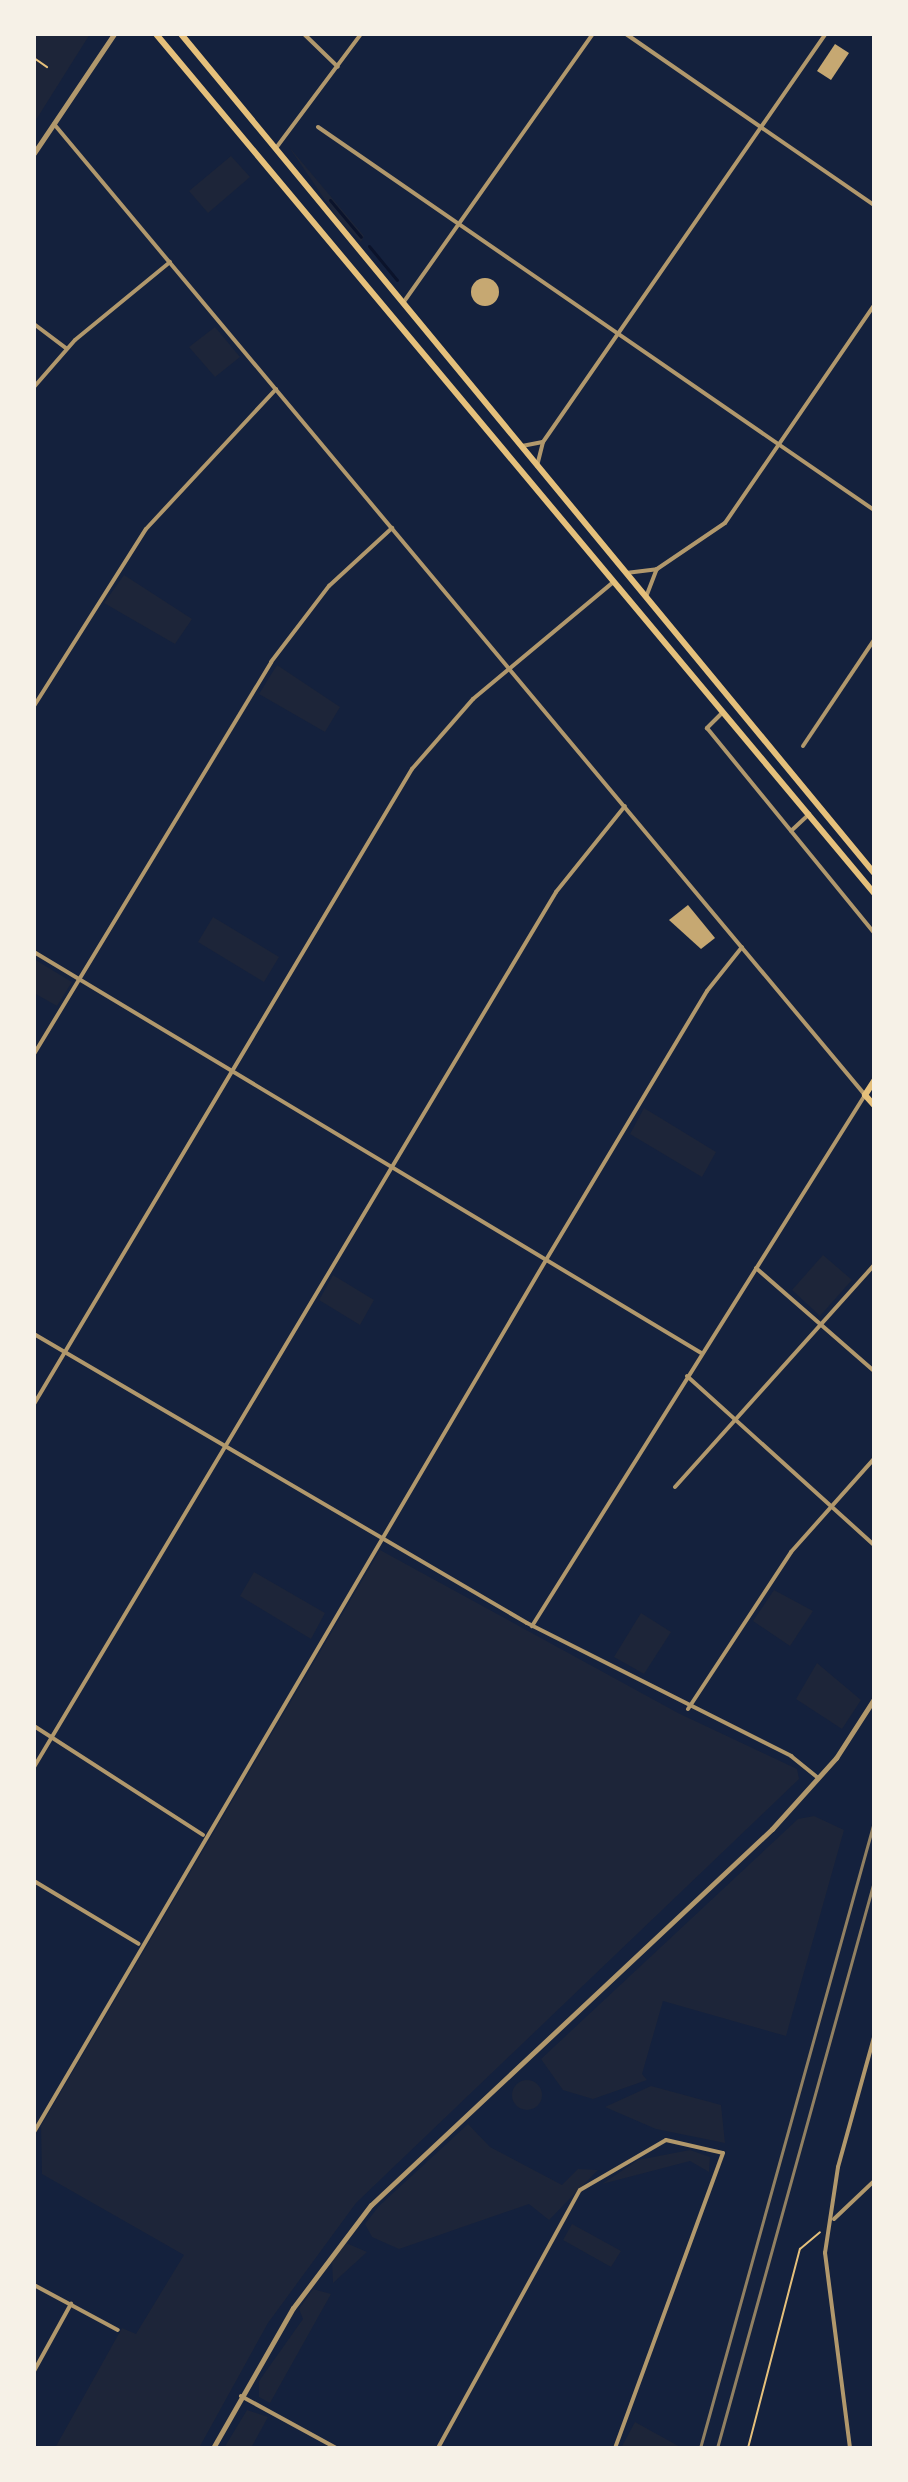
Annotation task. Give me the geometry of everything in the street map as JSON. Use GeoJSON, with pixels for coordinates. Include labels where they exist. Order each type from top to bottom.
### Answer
{"type":"FeatureCollection","features":[{"type":"Feature","properties":{"kind":"main road"},"geometry":{"type":"LineString","coordinates":[[156,34],[874,893]]}},
{"type":"Feature","properties":{"kind":"main road"},"geometry":{"type":"LineString","coordinates":[[181,34],[401,305],[874,873]]}},
{"type":"Feature","properties":{"kind":"main road"},"geometry":{"type":"LineString","coordinates":[[874,1081],[865,1095],[874,1105]]}},
{"type":"Feature","properties":{"kind":"street"},"geometry":{"type":"LineString","coordinates":[[34,153],[114,34]]}},
{"type":"Feature","properties":{"kind":"street"},"geometry":{"type":"LineString","coordinates":[[304,34],[338,67]]}},
{"type":"Feature","properties":{"kind":"street"},"geometry":{"type":"LineString","coordinates":[[274,149],[361,34]]}},
{"type":"Feature","properties":{"kind":"street"},"geometry":{"type":"LineString","coordinates":[[401,305],[462,225],[593,34]]}},
{"type":"Feature","properties":{"kind":"street"},"geometry":{"type":"LineString","coordinates":[[626,34],[874,205]]}},
{"type":"Feature","properties":{"kind":"street"},"geometry":{"type":"LineString","coordinates":[[537,468],[543,442],[826,34]]}},
{"type":"Feature","properties":{"kind":"street"},"geometry":{"type":"LineString","coordinates":[[54,124],[865,1095],[532,1626]]}},
{"type":"Feature","properties":{"kind":"street"},"geometry":{"type":"LineString","coordinates":[[318,127],[874,510]]}},
{"type":"Feature","properties":{"kind":"street"},"geometry":{"type":"LineString","coordinates":[[34,387],[66,348],[170,262]]}},
{"type":"Feature","properties":{"kind":"street"},"geometry":{"type":"LineString","coordinates":[[624,573],[657,569],[725,523],[781,446],[874,305]]}},
{"type":"Feature","properties":{"kind":"street"},"geometry":{"type":"LineString","coordinates":[[34,324],[66,348]]}},
{"type":"Feature","properties":{"kind":"street"},"geometry":{"type":"LineString","coordinates":[[34,706],[146,529],[276,389]]}},
{"type":"Feature","properties":{"kind":"street"},"geometry":{"type":"LineString","coordinates":[[519,447],[543,442]]}},
{"type":"Feature","properties":{"kind":"street"},"geometry":{"type":"LineString","coordinates":[[34,1054],[276,656],[329,586],[392,528]]}},
{"type":"Feature","properties":{"kind":"street"},"geometry":{"type":"LineString","coordinates":[[646,599],[657,569]]}},
{"type":"Feature","properties":{"kind":"street"},"geometry":{"type":"LineString","coordinates":[[34,1404],[412,769],[509,669],[612,583]]}},
{"type":"Feature","properties":{"kind":"street"},"geometry":{"type":"LineString","coordinates":[[803,746],[874,640]]}},
{"type":"Feature","properties":{"kind":"street"},"geometry":{"type":"LineString","coordinates":[[723,712],[707,728],[874,933]]}},
{"type":"Feature","properties":{"kind":"street"},"geometry":{"type":"LineString","coordinates":[[34,1767],[571,868],[625,806]]}},
{"type":"Feature","properties":{"kind":"street"},"geometry":{"type":"LineString","coordinates":[[791,831],[809,814]]}},
{"type":"Feature","properties":{"kind":"street"},"geometry":{"type":"LineString","coordinates":[[34,2132],[203,1835],[546,1260],[707,991],[742,947]]}},
{"type":"Feature","properties":{"kind":"street"},"geometry":{"type":"LineString","coordinates":[[34,952],[701,1353]]}},
{"type":"Feature","properties":{"kind":"street"},"geometry":{"type":"LineString","coordinates":[[675,1487],[874,1265]]}},
{"type":"Feature","properties":{"kind":"street"},"geometry":{"type":"LineString","coordinates":[[756,1268],[874,1371]]}},
{"type":"Feature","properties":{"kind":"street"},"geometry":{"type":"LineString","coordinates":[[34,1334],[532,1626],[688,1709],[791,1756],[818,1778]]}},
{"type":"Feature","properties":{"kind":"street"},"geometry":{"type":"LineString","coordinates":[[687,1376],[874,1545]]}},
{"type":"Feature","properties":{"kind":"street"},"geometry":{"type":"LineString","coordinates":[[688,1709],[791,1552],[874,1459]]}},
{"type":"Feature","properties":{"kind":"street"},"geometry":{"type":"LineString","coordinates":[[213,2448],[241,2396],[316,2275],[390,2184],[818,1778],[874,1699]]}},
{"type":"Feature","properties":{"kind":"street"},"geometry":{"type":"LineString","coordinates":[[34,1726],[203,1835]]}},
{"type":"Feature","properties":{"kind":"street"},"geometry":{"type":"LineString","coordinates":[[34,1881],[139,1944]]}},
{"type":"Feature","properties":{"kind":"street"},"geometry":{"type":"LineString","coordinates":[[840,2448],[850,2447],[825,2253],[838,2167],[874,2037]]}},
{"type":"Feature","properties":{"kind":"street"},"geometry":{"type":"LineString","coordinates":[[438,2448],[580,2190],[666,2140],[723,2153],[615,2448]]}},
{"type":"Feature","properties":{"kind":"street"},"geometry":{"type":"LineString","coordinates":[[832,2221],[874,2181]]}},
{"type":"Feature","properties":{"kind":"street"},"geometry":{"type":"LineString","coordinates":[[34,2285],[118,2330]]}},
{"type":"Feature","properties":{"kind":"street"},"geometry":{"type":"LineString","coordinates":[[34,2371],[71,2304]]}},
{"type":"Feature","properties":{"kind":"street"},"geometry":{"type":"LineString","coordinates":[[241,2396],[336,2448]]}},
{"type":"Feature","properties":{"kind":"path"},"geometry":{"type":"LineString","coordinates":[[34,58],[47,67]]}},
{"type":"Feature","properties":{"kind":"path"},"geometry":{"type":"LineString","coordinates":[[748,2448],[800,2249],[832,2221]]}},
{"type":"Feature","properties":{"kind":"shaded area"},"geometry":{"type":"Polygon","coordinates":[[[34,34],[90,34],[34,123],[34,34]]]}},
{"type":"Feature","properties":{"kind":"shaded area"},"geometry":{"type":"Polygon","coordinates":[[[289,147],[364,236],[361,242],[338,219],[289,147]]]}},
{"type":"Feature","properties":{"kind":"shaded area"},"geometry":{"type":"Polygon","coordinates":[[[231,156],[250,177],[208,213],[189,191],[231,156]]]}},
{"type":"Feature","properties":{"kind":"shaded area"},"geometry":{"type":"Polygon","coordinates":[[[215,327],[240,357],[215,377],[189,347],[215,327]]]}},
{"type":"Feature","properties":{"kind":"shaded area"},"geometry":{"type":"Polygon","coordinates":[[[124,575],[192,619],[175,644],[104,603],[124,575]]]}},
{"type":"Feature","properties":{"kind":"shaded area"},"geometry":{"type":"Polygon","coordinates":[[[277,665],[340,707],[325,732],[259,694],[277,665]]]}},
{"type":"Feature","properties":{"kind":"shaded area"},"geometry":{"type":"Polygon","coordinates":[[[213,917],[279,957],[264,982],[198,942],[213,917]]]}},
{"type":"Feature","properties":{"kind":"shaded area"},"geometry":{"type":"Polygon","coordinates":[[[34,959],[72,982],[57,1006],[34,993],[34,959]]]}},
{"type":"Feature","properties":{"kind":"shaded area"},"geometry":{"type":"Polygon","coordinates":[[[644,1108],[716,1152],[702,1177],[630,1134],[644,1108]]]}},
{"type":"Feature","properties":{"kind":"shaded area"},"geometry":{"type":"Polygon","coordinates":[[[823,1255],[852,1280],[820,1316],[792,1290],[823,1255]]]}},
{"type":"Feature","properties":{"kind":"shaded area"},"geometry":{"type":"Polygon","coordinates":[[[333,1275],[374,1300],[360,1325],[319,1300],[333,1275]]]}},
{"type":"Feature","properties":{"kind":"shaded area"},"geometry":{"type":"Polygon","coordinates":[[[380,1550],[678,1713],[797,1769],[799,1779],[356,2203],[268,2323],[199,2448],[55,2448],[122,2328],[136,2334],[184,2255],[42,2174],[41,2126],[380,1550]]]}},
{"type":"Feature","properties":{"kind":"shaded area"},"geometry":{"type":"Polygon","coordinates":[[[254,1572],[325,1613],[311,1639],[240,1596],[254,1572]]]}},
{"type":"Feature","properties":{"kind":"shaded area"},"geometry":{"type":"Polygon","coordinates":[[[774,1590],[813,1611],[790,1646],[753,1621],[774,1590]]]}},
{"type":"Feature","properties":{"kind":"shaded area"},"geometry":{"type":"Polygon","coordinates":[[[641,1613],[671,1632],[644,1674],[614,1657],[641,1613]]]}},
{"type":"Feature","properties":{"kind":"shaded area"},"geometry":{"type":"Polygon","coordinates":[[[817,1663],[861,1700],[842,1729],[796,1699],[817,1663]]]}},
{"type":"Feature","properties":{"kind":"shaded area"},"geometry":{"type":"Polygon","coordinates":[[[814,1816],[844,1830],[786,2036],[663,2001],[642,2074],[647,2080],[593,2099],[563,2090],[541,2059],[798,1819],[814,1816]]]}},
{"type":"Feature","properties":{"kind":"shaded area"},"geometry":{"type":"Polygon","coordinates":[[[527,2080],[538,2084],[542,2095],[538,2106],[527,2110],[516,2106],[512,2095],[516,2084],[527,2080]]]}},
{"type":"Feature","properties":{"kind":"shaded area"},"geometry":{"type":"Polygon","coordinates":[[[651,2086],[721,2105],[725,2143],[656,2129],[605,2107],[651,2086]]]}},
{"type":"Feature","properties":{"kind":"shaded area"},"geometry":{"type":"Polygon","coordinates":[[[468,2124],[490,2147],[562,2185],[578,2169],[598,2170],[549,2220],[529,2204],[399,2249],[372,2237],[365,2224],[379,2206],[468,2124]]]}},
{"type":"Feature","properties":{"kind":"shaded area"},"geometry":{"type":"Polygon","coordinates":[[[690,2150],[710,2157],[709,2172],[690,2161],[602,2184],[638,2160],[690,2150]]]}},
{"type":"Feature","properties":{"kind":"shaded area"},"geometry":{"type":"Polygon","coordinates":[[[572,2224],[621,2251],[611,2267],[563,2240],[572,2224]]]}},
{"type":"Feature","properties":{"kind":"shaded area"},"geometry":{"type":"Polygon","coordinates":[[[346,2243],[367,2252],[333,2283],[332,2261],[346,2243]]]}},
{"type":"Feature","properties":{"kind":"shaded area"},"geometry":{"type":"Polygon","coordinates":[[[313,2289],[331,2294],[270,2403],[259,2397],[259,2381],[303,2319],[299,2309],[313,2289]]]}},
{"type":"Feature","properties":{"kind":"shaded area"},"geometry":{"type":"Polygon","coordinates":[[[247,2410],[268,2417],[251,2448],[224,2448],[247,2410]]]}},
{"type":"Feature","properties":{"kind":"shaded area"},"geometry":{"type":"Polygon","coordinates":[[[635,2422],[682,2448],[621,2448],[635,2422]]]}},
{"type":"Feature","properties":{"kind":"building"},"geometry":{"type":"Polygon","coordinates":[[[835,44],[849,53],[831,80],[817,71],[835,44]]]}},
{"type":"Feature","properties":{"kind":"building"},"geometry":{"type":"Polygon","coordinates":[[[485,278],[495,282],[499,292],[495,302],[485,306],[475,302],[471,292],[475,282],[485,278]]]}},
{"type":"Feature","properties":{"kind":"building"},"geometry":{"type":"Polygon","coordinates":[[[688,905],[715,938],[701,949],[669,920],[688,905]]]}},
{"type":"Feature","properties":{"kind":"waterway"},"geometry":{"type":"LineString","coordinates":[[330,200],[361,237]]}},
{"type":"Feature","properties":{"kind":"waterway"},"geometry":{"type":"LineString","coordinates":[[369,246],[397,280]]}},
{"type":"Feature","properties":{"kind":"railway"},"geometry":{"type":"LineString","coordinates":[[700,2448],[874,1822]]}},
{"type":"Feature","properties":{"kind":"railway"},"geometry":{"type":"LineString","coordinates":[[717,2448],[874,1881]]}}]}
